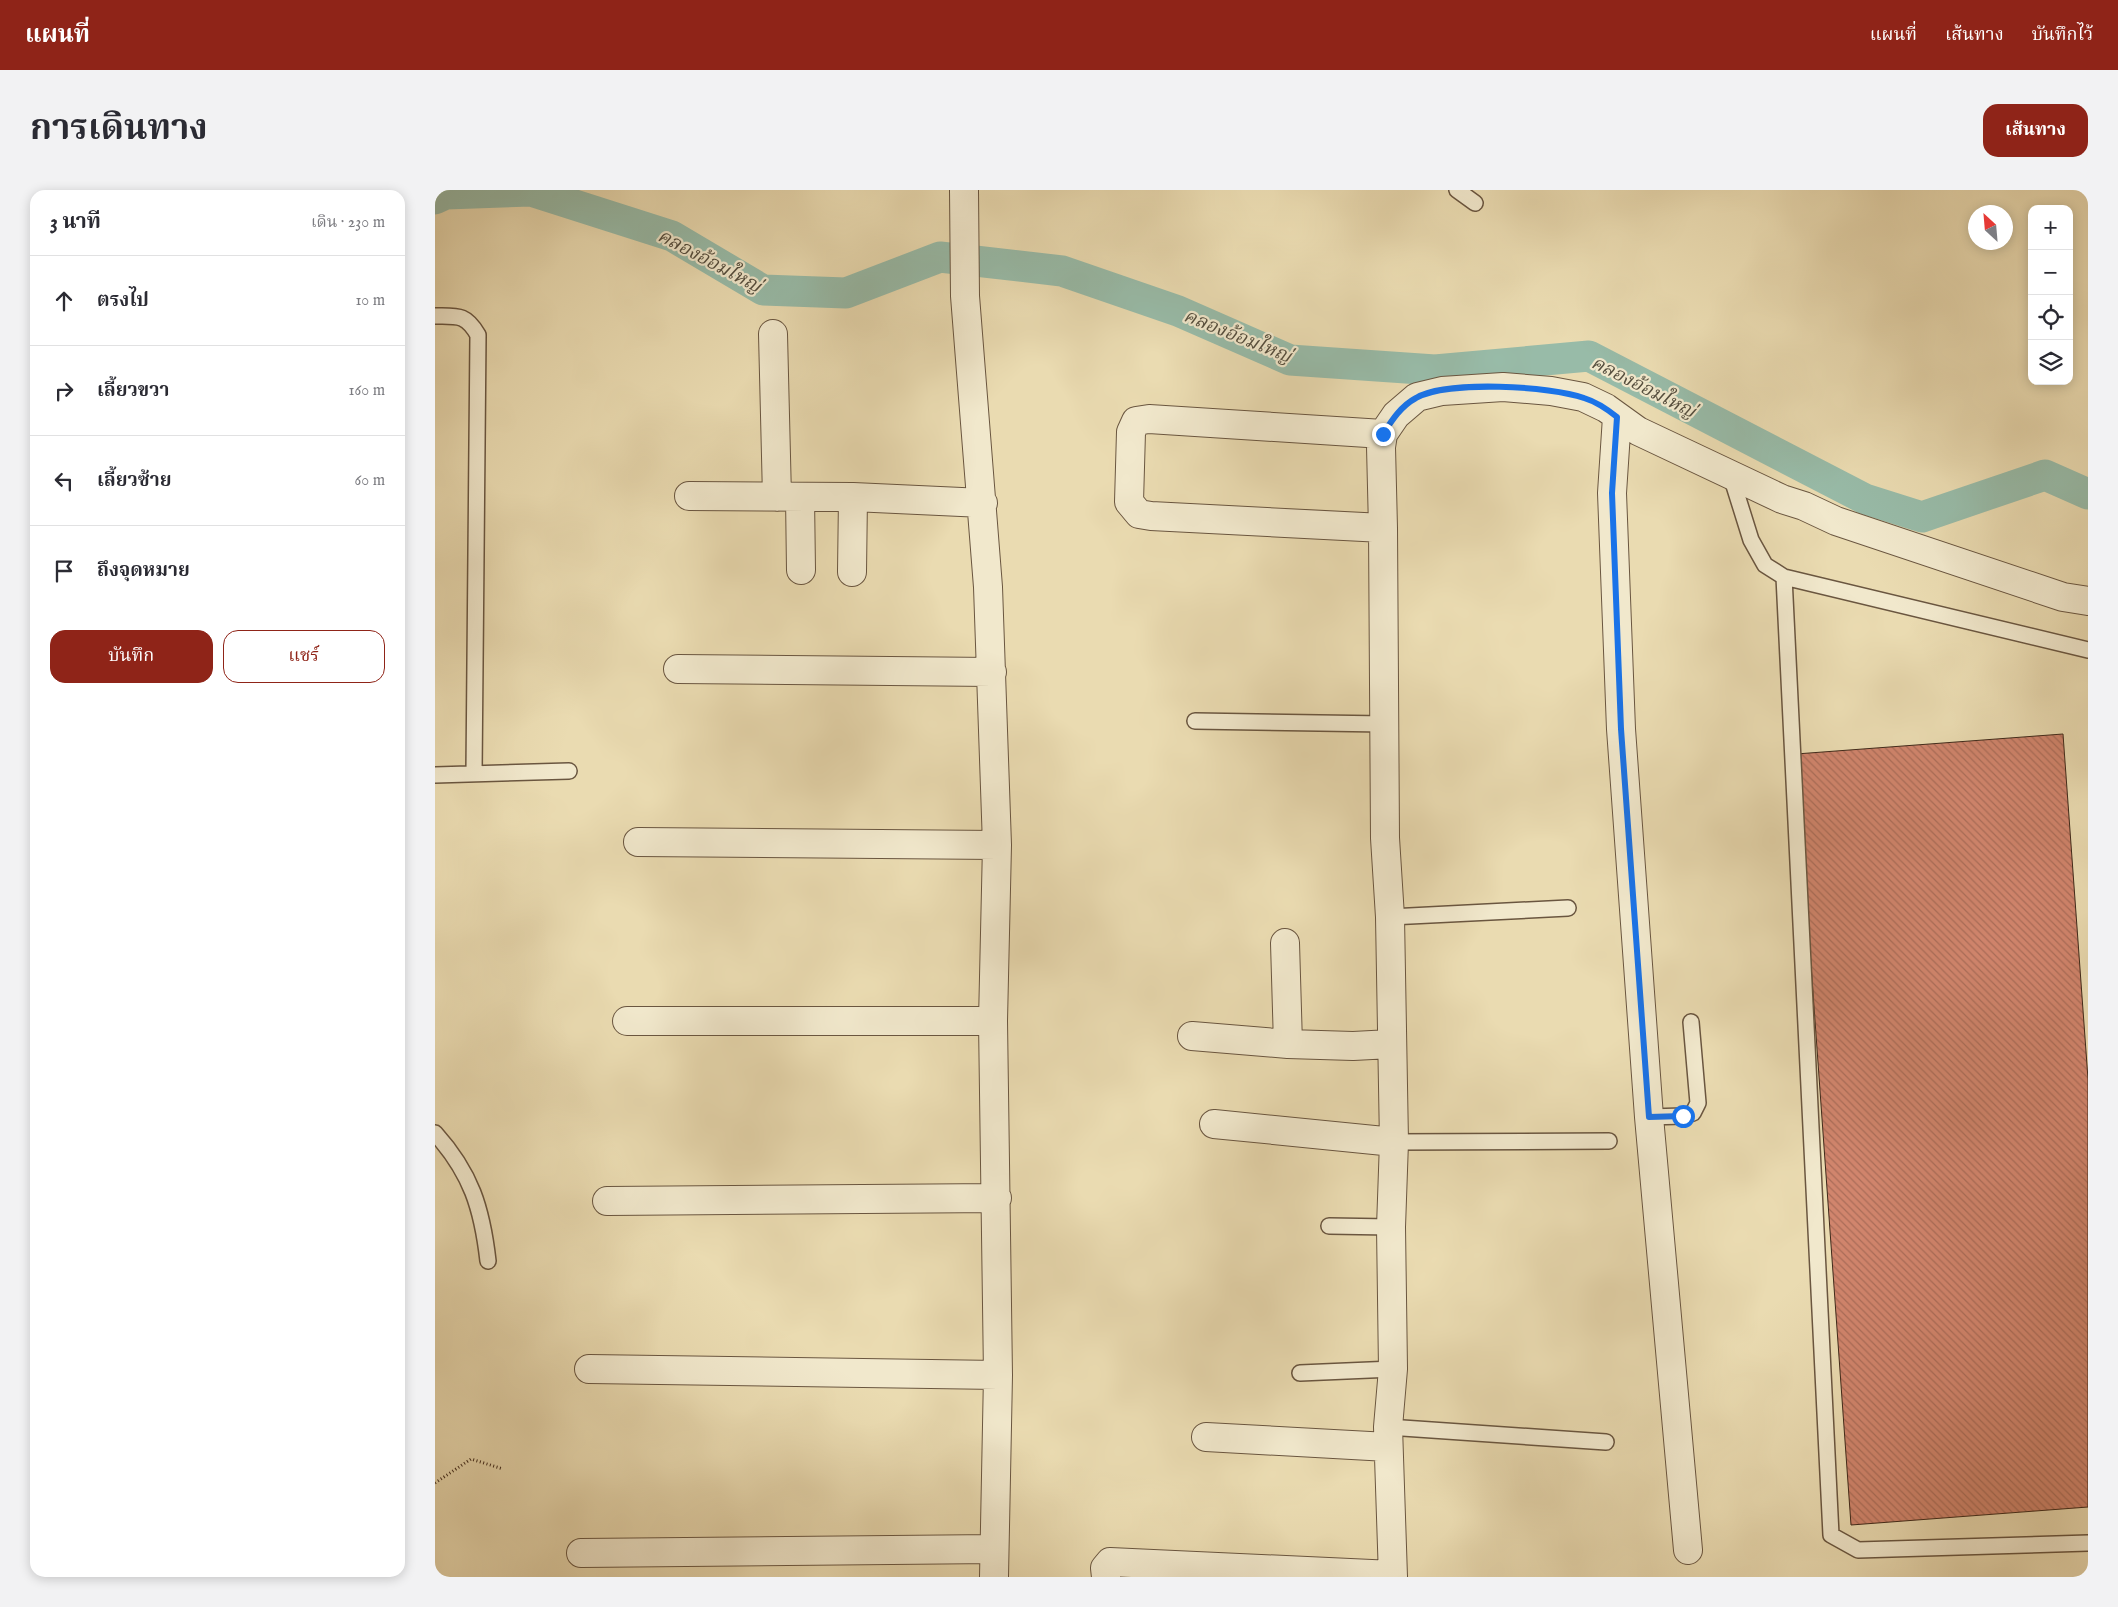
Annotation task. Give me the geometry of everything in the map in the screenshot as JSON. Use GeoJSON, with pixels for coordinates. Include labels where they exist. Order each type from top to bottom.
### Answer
{"type":"FeatureCollection","features":[{"type":"Feature","properties":{"kind":"street"},"geometry":{"type":"LineString","coordinates":[[964,190],[965,296],[983,503],[992,672],[997,845],[993,1021],[998,1375],[994,1577]]}},
{"type":"Feature","properties":{"kind":"street"},"geometry":{"type":"LineString","coordinates":[[773,334],[788,497],[801,570]]}},
{"type":"Feature","properties":{"kind":"street"},"geometry":{"type":"LineString","coordinates":[[1106,1577],[1105,1568],[1110,1562],[1393,1576],[1388,1437],[1393,1369],[1391,1227],[1394,1142],[1390,918],[1385,838],[1381,447],[1383,434],[1395,415],[1417,397],[1468,388],[1503,387],[1551,391],[1583,397],[1606,408],[1638,431],[1704,461],[1731,476],[1836,521],[2063,597],[2088,601]]}},
{"type":"Feature","properties":{"kind":"street"},"geometry":{"type":"LineString","coordinates":[[1617,417],[1612,493],[1621,729],[1649,1117],[1689,1550]]}},
{"type":"Feature","properties":{"kind":"street"},"geometry":{"type":"LineString","coordinates":[[1383,434],[1149,419],[1136,421],[1131,432],[1129,502],[1139,514],[1151,516],[1383,528]]}},
{"type":"Feature","properties":{"kind":"street"},"geometry":{"type":"LineString","coordinates":[[689,496],[853,497],[983,503]]}},
{"type":"Feature","properties":{"kind":"street"},"geometry":{"type":"LineString","coordinates":[[852,572],[853,497]]}},
{"type":"Feature","properties":{"kind":"street"},"geometry":{"type":"LineString","coordinates":[[678,669],[992,672]]}},
{"type":"Feature","properties":{"kind":"street"},"geometry":{"type":"LineString","coordinates":[[638,842],[997,845]]}},
{"type":"Feature","properties":{"kind":"street"},"geometry":{"type":"LineString","coordinates":[[1285,943],[1288,1044]]}},
{"type":"Feature","properties":{"kind":"street"},"geometry":{"type":"LineString","coordinates":[[627,1021],[993,1021]]}},
{"type":"Feature","properties":{"kind":"street"},"geometry":{"type":"LineString","coordinates":[[1192,1036],[1288,1044],[1353,1046],[1391,1044]]}},
{"type":"Feature","properties":{"kind":"street"},"geometry":{"type":"LineString","coordinates":[[1214,1124],[1394,1142]]}},
{"type":"Feature","properties":{"kind":"street"},"geometry":{"type":"LineString","coordinates":[[607,1201],[997,1198]]}},
{"type":"Feature","properties":{"kind":"street"},"geometry":{"type":"LineString","coordinates":[[589,1369],[998,1375]]}},
{"type":"Feature","properties":{"kind":"street"},"geometry":{"type":"LineString","coordinates":[[1206,1437],[1388,1437]]}},
{"type":"Feature","properties":{"kind":"street"},"geometry":{"type":"LineString","coordinates":[[581,1553],[994,1549]]}},
{"type":"Feature","properties":{"kind":"lane"},"geometry":{"type":"LineString","coordinates":[[1457,190],[1475,204]]}},
{"type":"Feature","properties":{"kind":"lane"},"geometry":{"type":"LineString","coordinates":[[435,316],[456,316],[470,321],[478,335],[475,773]]}},
{"type":"Feature","properties":{"kind":"lane"},"geometry":{"type":"LineString","coordinates":[[1731,476],[1751,540],[1765,565],[1784,578],[2088,650]]}},
{"type":"Feature","properties":{"kind":"lane"},"geometry":{"type":"LineString","coordinates":[[1784,578],[1831,1535],[1858,1550],[2088,1543]]}},
{"type":"Feature","properties":{"kind":"lane"},"geometry":{"type":"LineString","coordinates":[[1195,721],[1385,724]]}},
{"type":"Feature","properties":{"kind":"lane"},"geometry":{"type":"LineString","coordinates":[[435,775],[569,771]]}},
{"type":"Feature","properties":{"kind":"lane"},"geometry":{"type":"LineString","coordinates":[[1390,918],[1568,908]]}},
{"type":"Feature","properties":{"kind":"lane"},"geometry":{"type":"LineString","coordinates":[[1649,1117],[1683,1116],[1693,1113],[1698,1103],[1691,1022]]}},
{"type":"Feature","properties":{"kind":"lane"},"geometry":{"type":"LineString","coordinates":[[435,1133],[450,1149],[473,1191],[484,1223],[488,1261]]}},
{"type":"Feature","properties":{"kind":"lane"},"geometry":{"type":"LineString","coordinates":[[1394,1142],[1609,1141]]}},
{"type":"Feature","properties":{"kind":"lane"},"geometry":{"type":"LineString","coordinates":[[1329,1226],[1391,1227]]}},
{"type":"Feature","properties":{"kind":"lane"},"geometry":{"type":"LineString","coordinates":[[1300,1373],[1393,1369]]}},
{"type":"Feature","properties":{"kind":"lane"},"geometry":{"type":"LineString","coordinates":[[1388,1437],[1606,1442]]}},
{"type":"Feature","properties":{"kind":"path"},"geometry":{"type":"LineString","coordinates":[[435,1483],[471,1459],[503,1469]]}},
{"type":"Feature","properties":{"kind":"building"},"geometry":{"type":"Polygon","coordinates":[[[2063,734],[2088,1079],[2088,1507],[1851,1525],[1796,754],[2063,734]]]}},
{"type":"Feature","properties":{"kind":"waterway","name":"คลองอ้อมใหญ่"},"geometry":{"type":"LineString","coordinates":[[435,199],[446,194],[531,191],[672,236],[763,290],[846,293],[940,257],[1062,271],[1178,311],[1290,360],[1435,370],[1589,356],[1865,499],[1922,517],[2045,475],[2088,494]]}},
{"type":"Feature","properties":{"kind":"route"},"geometry":{"type":"LineString","coordinates":[[1383,434],[1395,415],[1417,397],[1442,391],[1468,388],[1526,388],[1583,397],[1606,408],[1617,417],[1612,493],[1621,729],[1649,1117],[1683,1116]]}}]}
